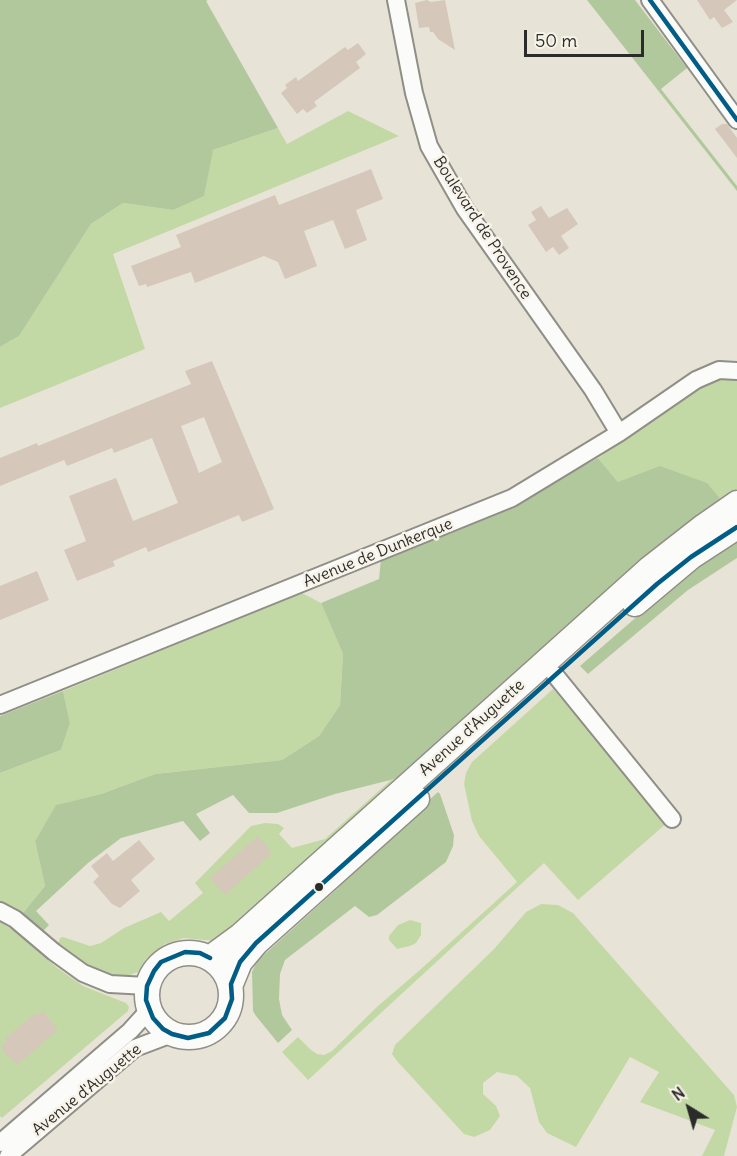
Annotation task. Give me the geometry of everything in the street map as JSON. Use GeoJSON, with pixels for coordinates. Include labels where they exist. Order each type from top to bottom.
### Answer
{"type":"FeatureCollection","features":[{"type":"Feature","properties":{"kind":"main road","name":"Avenue d'Auguette"},"geometry":{"type":"LineString","coordinates":[[210,958],[240,936],[649,569],[737,503]]}},
{"type":"Feature","properties":{"kind":"main road","name":"Avenue d'Auguette"},"geometry":{"type":"LineString","coordinates":[[231,984],[240,962],[256,943],[657,584],[737,527]]}},
{"type":"Feature","properties":{"kind":"main road"},"geometry":{"type":"LineString","coordinates":[[186,952],[200,953],[210,958],[219,964],[231,984],[232,999],[225,1018],[210,1033],[188,1038],[172,1034],[163,1029],[153,1018],[148,997],[154,971],[161,962],[174,955],[186,952]]}},
{"type":"Feature","properties":{"kind":"street","name":"Boulevard de Provence"},"geometry":{"type":"LineString","coordinates":[[396,0],[414,93],[429,146],[498,257],[593,390],[618,433]]}},
{"type":"Feature","properties":{"kind":"street"},"geometry":{"type":"LineString","coordinates":[[650,0],[737,120]]}},
{"type":"Feature","properties":{"kind":"street","name":"Avenue de Dunkerque"},"geometry":{"type":"LineString","coordinates":[[0,705],[512,498],[618,433],[696,380],[718,370],[737,370]]}},
{"type":"Feature","properties":{"kind":"street"},"geometry":{"type":"LineString","coordinates":[[555,675],[672,819]]}},
{"type":"Feature","properties":{"kind":"street"},"geometry":{"type":"LineString","coordinates":[[0,911],[15,919],[83,974],[148,997]]}},
{"type":"Feature","properties":{"kind":"street","name":"Avenue d'Auguette"},"geometry":{"type":"LineString","coordinates":[[0,1143],[130,1031],[148,997]]}},
{"type":"Feature","properties":{"kind":"street","name":"Avenue d'Auguette"},"geometry":{"type":"LineString","coordinates":[[8,1156],[135,1048],[172,1034]]}},
{"type":"Feature","properties":{"kind":"green space"},"geometry":{"type":"Polygon","coordinates":[[[0,0],[208,0],[206,1],[278,128],[213,150],[204,196],[173,210],[123,203],[91,224],[19,336],[0,347],[0,0]]]}},
{"type":"Feature","properties":{"kind":"green space"},"geometry":{"type":"Polygon","coordinates":[[[587,0],[635,0],[687,68],[661,89],[737,186],[737,191],[587,0]]]}},
{"type":"Feature","properties":{"kind":"green space"},"geometry":{"type":"Polygon","coordinates":[[[348,111],[399,136],[113,254],[145,349],[0,408],[0,347],[19,336],[91,224],[123,203],[173,210],[213,150],[278,128],[287,144],[348,111]]]}},
{"type":"Feature","properties":{"kind":"green space"},"geometry":{"type":"Polygon","coordinates":[[[721,377],[737,377],[737,489],[722,501],[618,482],[598,458],[705,384],[721,377]]]}},
{"type":"Feature","properties":{"kind":"green space"},"geometry":{"type":"Polygon","coordinates":[[[598,458],[618,482],[660,466],[707,483],[722,501],[406,776],[335,794],[277,813],[249,813],[233,795],[196,814],[210,833],[200,841],[183,821],[121,838],[88,863],[36,911],[49,925],[42,932],[23,913],[45,886],[35,841],[56,805],[101,794],[155,774],[282,760],[319,736],[340,705],[343,654],[321,603],[379,579],[381,559],[490,516],[598,458]]]}},
{"type":"Feature","properties":{"kind":"green space"},"geometry":{"type":"Polygon","coordinates":[[[737,535],[737,558],[688,590],[588,674],[580,666],[693,568],[737,535]]]}},
{"type":"Feature","properties":{"kind":"green space"},"geometry":{"type":"Polygon","coordinates":[[[302,593],[321,603],[343,654],[340,705],[319,736],[282,760],[155,774],[101,794],[57,805],[35,841],[45,886],[23,913],[0,902],[0,773],[61,750],[70,723],[63,691],[302,593]]]}},
{"type":"Feature","properties":{"kind":"green space"},"geometry":{"type":"Polygon","coordinates":[[[553,689],[667,823],[578,900],[544,863],[308,1080],[282,1052],[298,1037],[317,1054],[324,1055],[332,1051],[378,1006],[517,882],[479,836],[472,821],[464,784],[466,773],[472,762],[553,689]]]}},
{"type":"Feature","properties":{"kind":"green space"},"geometry":{"type":"Polygon","coordinates":[[[63,691],[70,723],[61,750],[0,773],[0,716],[63,691]]]}},
{"type":"Feature","properties":{"kind":"green space"},"geometry":{"type":"Polygon","coordinates":[[[406,776],[214,941],[184,938],[165,944],[146,959],[138,972],[124,977],[108,974],[83,964],[58,944],[60,938],[63,937],[90,946],[101,943],[124,928],[161,912],[169,921],[203,893],[195,883],[251,826],[265,823],[278,824],[284,828],[279,834],[292,848],[325,839],[391,780],[406,776]]]}},
{"type":"Feature","properties":{"kind":"green space"},"geometry":{"type":"Polygon","coordinates":[[[438,792],[454,835],[453,846],[446,862],[377,915],[369,917],[355,906],[285,960],[280,974],[279,999],[282,1015],[292,1030],[278,1043],[253,1011],[252,972],[257,961],[338,888],[340,879],[438,792]]]}},
{"type":"Feature","properties":{"kind":"green space"},"geometry":{"type":"Polygon","coordinates":[[[541,904],[558,905],[573,913],[734,1095],[737,1107],[724,1156],[702,1156],[715,1130],[640,1102],[659,1072],[630,1057],[576,1147],[547,1133],[539,1122],[530,1088],[517,1076],[497,1072],[483,1083],[483,1094],[496,1106],[500,1116],[490,1130],[474,1137],[464,1134],[397,1061],[392,1054],[395,1045],[494,949],[526,912],[541,904]]]}},
{"type":"Feature","properties":{"kind":"green space"},"geometry":{"type":"Polygon","coordinates":[[[410,920],[421,923],[421,935],[416,943],[397,949],[389,940],[389,936],[398,925],[410,920]]]}},
{"type":"Feature","properties":{"kind":"green space"},"geometry":{"type":"Polygon","coordinates":[[[0,922],[21,935],[56,967],[83,986],[126,1003],[129,1007],[128,1011],[2,1118],[0,1116],[0,922]]]}},
{"type":"Feature","properties":{"kind":"building"},"geometry":{"type":"Polygon","coordinates":[[[427,0],[431,2],[445,0],[455,50],[430,32],[429,27],[419,28],[415,3],[427,0]]]}},
{"type":"Feature","properties":{"kind":"building"},"geometry":{"type":"Polygon","coordinates":[[[697,0],[737,0],[724,10],[733,22],[722,28],[714,17],[710,20],[697,0]]]}},
{"type":"Feature","properties":{"kind":"building"},"geometry":{"type":"Polygon","coordinates":[[[358,43],[366,54],[356,62],[360,68],[314,102],[317,106],[307,113],[303,109],[297,114],[281,93],[287,88],[285,85],[296,77],[298,81],[345,47],[348,50],[358,43]]]}},
{"type":"Feature","properties":{"kind":"building"},"geometry":{"type":"Polygon","coordinates":[[[722,124],[727,124],[737,138],[737,158],[715,129],[722,124]]]}},
{"type":"Feature","properties":{"kind":"building"},"geometry":{"type":"Polygon","coordinates":[[[371,169],[383,199],[356,210],[367,240],[345,249],[333,220],[304,231],[317,266],[285,279],[278,262],[264,256],[195,283],[191,272],[147,287],[146,284],[139,286],[131,266],[181,247],[176,235],[275,195],[279,205],[371,169]]]}},
{"type":"Feature","properties":{"kind":"building"},"geometry":{"type":"Polygon","coordinates":[[[541,206],[549,218],[567,208],[578,224],[561,236],[569,248],[559,255],[553,247],[546,252],[528,225],[536,220],[531,212],[541,206]]]}},
{"type":"Feature","properties":{"kind":"building"},"geometry":{"type":"Polygon","coordinates":[[[212,361],[274,509],[242,522],[239,515],[148,552],[146,547],[113,561],[115,566],[77,581],[64,550],[86,541],[69,496],[116,478],[133,521],[178,503],[152,438],[114,453],[112,448],[67,466],[64,460],[0,486],[0,458],[37,443],[38,446],[191,384],[185,371],[212,361]],[[204,417],[181,426],[199,473],[222,462],[204,417]]]}},
{"type":"Feature","properties":{"kind":"building"},"geometry":{"type":"Polygon","coordinates":[[[37,571],[49,600],[0,620],[0,586],[37,571]]]}},
{"type":"Feature","properties":{"kind":"building"},"geometry":{"type":"Polygon","coordinates":[[[258,836],[272,853],[225,895],[210,878],[258,836]]]}},
{"type":"Feature","properties":{"kind":"building"},"geometry":{"type":"Polygon","coordinates":[[[139,840],[155,859],[131,880],[140,891],[120,908],[112,904],[93,882],[99,876],[91,866],[107,853],[113,861],[139,840]]]}},
{"type":"Feature","properties":{"kind":"building"},"geometry":{"type":"Polygon","coordinates":[[[43,1011],[58,1030],[17,1065],[10,1057],[8,1058],[1,1046],[7,1041],[5,1039],[34,1014],[36,1016],[43,1011]]]}},
{"type":"Feature","properties":{"kind":"transit line"},"geometry":{"type":"LineString","coordinates":[[650,0],[737,120]]}},
{"type":"Feature","properties":{"kind":"transit line"},"geometry":{"type":"LineString","coordinates":[[210,958],[200,953],[185,952],[161,962],[154,971],[147,986],[146,1000],[153,1018],[163,1029],[188,1038],[209,1033],[225,1018],[232,999],[231,984],[240,962],[256,943],[657,584],[691,557],[737,527]]}}]}
